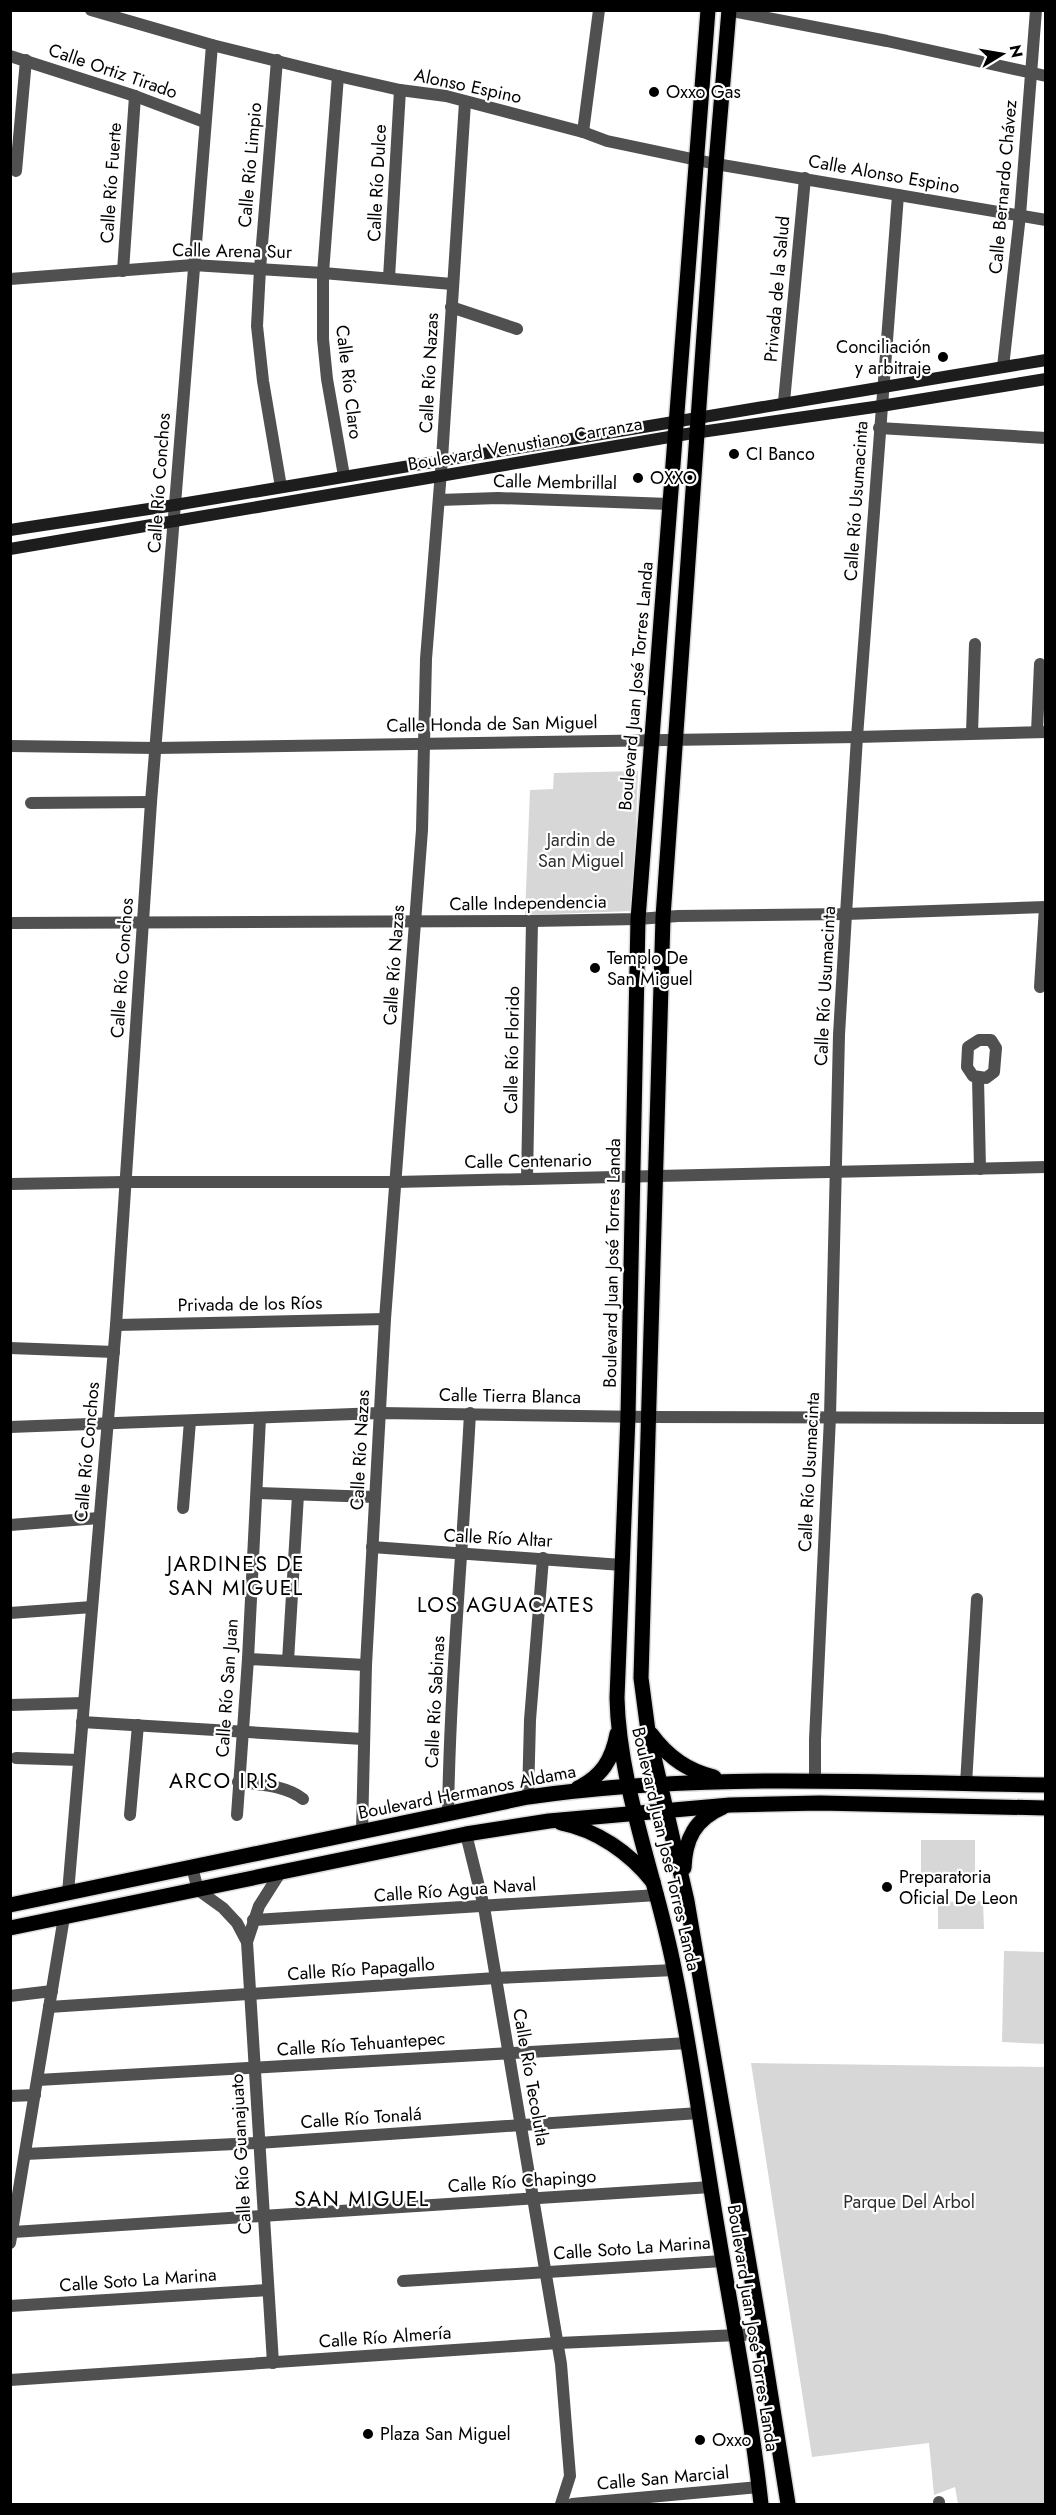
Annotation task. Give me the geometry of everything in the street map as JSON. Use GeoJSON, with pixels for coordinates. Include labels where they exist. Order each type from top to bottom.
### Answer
{"type":"FeatureCollection","features":[{"type":"Feature","properties":{"kind":"main road","name":"Boulevard Juan José Torres Landa"},"geometry":{"type":"LineString","coordinates":[[708,10],[638,919],[628,1416],[617,1698],[618,1729],[629,1785],[657,1890],[675,1970],[736,2336],[761,2505]]}},
{"type":"Feature","properties":{"kind":"main road","name":"Boulevard Juan José Torres Landa"},"geometry":{"type":"LineString","coordinates":[[728,11],[663,917],[641,1678],[648,1731],[684,1889],[761,2334],[788,2505]]}},
{"type":"Feature","properties":{"kind":"main road","name":"Boulevard Venustiano Carranza"},"geometry":{"type":"LineString","coordinates":[[10,530],[175,505],[1046,360]]}},
{"type":"Feature","properties":{"kind":"main road","name":"Boulevard Venustiano Carranza"},"geometry":{"type":"LineString","coordinates":[[10,549],[699,432],[1046,379]]}},
{"type":"Feature","properties":{"kind":"main road"},"geometry":{"type":"LineString","coordinates":[[573,1790],[593,1779],[605,1767],[612,1753],[618,1729]]}},
{"type":"Feature","properties":{"kind":"main road"},"geometry":{"type":"LineString","coordinates":[[648,1731],[664,1750],[684,1766],[707,1776],[732,1780]]}},
{"type":"Feature","properties":{"kind":"main road","name":"Boulevard Hermanos Aldama"},"geometry":{"type":"LineString","coordinates":[[10,1905],[528,1797],[573,1790],[732,1780],[1046,1785]]}},
{"type":"Feature","properties":{"kind":"main road"},"geometry":{"type":"LineString","coordinates":[[10,1928],[466,1834],[549,1821],[730,1805],[820,1803],[1046,1808]]}},
{"type":"Feature","properties":{"kind":"main road"},"geometry":{"type":"LineString","coordinates":[[684,1889],[685,1857],[689,1836],[706,1816],[730,1805]]}},
{"type":"Feature","properties":{"kind":"main road"},"geometry":{"type":"LineString","coordinates":[[549,1821],[582,1829],[611,1844],[635,1863],[657,1890]]}},
{"type":"Feature","properties":{"kind":"street"},"geometry":{"type":"LineString","coordinates":[[91,10],[212,45]]}},
{"type":"Feature","properties":{"kind":"street"},"geometry":{"type":"LineString","coordinates":[[583,132],[599,10]]}},
{"type":"Feature","properties":{"kind":"street","name":"Calle Bernardo Chávez"},"geometry":{"type":"LineString","coordinates":[[1003,367],[1020,215],[1036,10]]}},
{"type":"Feature","properties":{"kind":"street"},"geometry":{"type":"LineString","coordinates":[[728,11],[887,40],[1046,76]]}},
{"type":"Feature","properties":{"kind":"street","name":"Alonso Espino"},"geometry":{"type":"LineString","coordinates":[[212,45],[400,90],[446,96],[583,132],[608,141],[716,164]]}},
{"type":"Feature","properties":{"kind":"street","name":"Calle Río Conchos"},"geometry":{"type":"LineString","coordinates":[[68,1893],[106,1422],[114,1352],[156,748],[204,122],[212,45]]}},
{"type":"Feature","properties":{"kind":"street","name":"Calle Ortiz Tirado"},"geometry":{"type":"LineString","coordinates":[[10,56],[135,96],[204,122]]}},
{"type":"Feature","properties":{"kind":"street"},"geometry":{"type":"LineString","coordinates":[[16,171],[26,60]]}},
{"type":"Feature","properties":{"kind":"street","name":"Calle Río Limpio"},"geometry":{"type":"LineString","coordinates":[[277,60],[260,269],[259,349],[281,487]]}},
{"type":"Feature","properties":{"kind":"street","name":"Calle Río Claro"},"geometry":{"type":"LineString","coordinates":[[338,76],[323,273],[324,360],[344,476]]}},
{"type":"Feature","properties":{"kind":"street","name":"Calle Río Dulce"},"geometry":{"type":"LineString","coordinates":[[389,278],[400,90]]}},
{"type":"Feature","properties":{"kind":"street","name":"Calle Río Fuerte"},"geometry":{"type":"LineString","coordinates":[[123,271],[135,96]]}},
{"type":"Feature","properties":{"kind":"street","name":"Calle Río Nazas"},"geometry":{"type":"LineString","coordinates":[[362,1831],[366,1665],[385,1319],[422,830],[426,659],[441,477],[465,102]]}},
{"type":"Feature","properties":{"kind":"street","name":"Calle Alonso Espino"},"geometry":{"type":"LineString","coordinates":[[716,164],[1046,220]]}},
{"type":"Feature","properties":{"kind":"street","name":"Privada de la Salud"},"geometry":{"type":"LineString","coordinates":[[784,402],[805,178]]}},
{"type":"Feature","properties":{"kind":"street","name":"Calle Río Usumacinta"},"geometry":{"type":"LineString","coordinates":[[816,1780],[815,1740],[830,1417],[839,1035],[856,737],[898,195]]}},
{"type":"Feature","properties":{"kind":"street","name":"Calle Arena Sur"},"geometry":{"type":"LineString","coordinates":[[10,279],[193,265],[452,284]]}},
{"type":"Feature","properties":{"kind":"street"},"geometry":{"type":"LineString","coordinates":[[451,307],[516,329]]}},
{"type":"Feature","properties":{"kind":"street"},"geometry":{"type":"LineString","coordinates":[[879,428],[1046,438]]}},
{"type":"Feature","properties":{"kind":"street","name":"Calle Membrillal"},"geometry":{"type":"LineString","coordinates":[[439,500],[498,498],[670,504]]}},
{"type":"Feature","properties":{"kind":"street"},"geometry":{"type":"LineString","coordinates":[[972,733],[975,644]]}},
{"type":"Feature","properties":{"kind":"street"},"geometry":{"type":"LineString","coordinates":[[1040,663],[1041,732]]}},
{"type":"Feature","properties":{"kind":"street","name":"Calle Honda de San Miguel"},"geometry":{"type":"LineString","coordinates":[[10,746],[156,748],[1041,732]]}},
{"type":"Feature","properties":{"kind":"street"},"geometry":{"type":"LineString","coordinates":[[31,803],[152,802]]}},
{"type":"Feature","properties":{"kind":"street"},"geometry":{"type":"LineString","coordinates":[[1040,987],[1045,907]]}},
{"type":"Feature","properties":{"kind":"street","name":"Calle Independencia"},"geometry":{"type":"LineString","coordinates":[[10,923],[532,921],[1045,907]]}},
{"type":"Feature","properties":{"kind":"street","name":"Calle Río Florido"},"geometry":{"type":"LineString","coordinates":[[527,1179],[532,921]]}},
{"type":"Feature","properties":{"kind":"street"},"geometry":{"type":"LineString","coordinates":[[978,1078],[980,1169]]}},
{"type":"Feature","properties":{"kind":"street","name":"Calle Centenario"},"geometry":{"type":"LineString","coordinates":[[10,1184],[396,1182],[1046,1167]]}},
{"type":"Feature","properties":{"kind":"street","name":"Privada de los Ríos"},"geometry":{"type":"LineString","coordinates":[[116,1325],[385,1319]]}},
{"type":"Feature","properties":{"kind":"street"},"geometry":{"type":"LineString","coordinates":[[10,1348],[114,1352]]}},
{"type":"Feature","properties":{"kind":"street","name":"Calle Tierra Blanca"},"geometry":{"type":"LineString","coordinates":[[10,1427],[380,1413],[649,1417],[1046,1418]]}},
{"type":"Feature","properties":{"kind":"street","name":"Calle Río Sabinas"},"geometry":{"type":"LineString","coordinates":[[448,1814],[453,1669],[463,1554],[470,1413]]}},
{"type":"Feature","properties":{"kind":"street","name":"Calle Río San Juan"},"geometry":{"type":"LineString","coordinates":[[237,1815],[258,1493],[260,1418]]}},
{"type":"Feature","properties":{"kind":"street"},"geometry":{"type":"LineString","coordinates":[[183,1508],[190,1421]]}},
{"type":"Feature","properties":{"kind":"street"},"geometry":{"type":"LineString","coordinates":[[258,1493],[375,1497]]}},
{"type":"Feature","properties":{"kind":"street"},"geometry":{"type":"LineString","coordinates":[[288,1661],[298,1496]]}},
{"type":"Feature","properties":{"kind":"street"},"geometry":{"type":"LineString","coordinates":[[10,1525],[99,1518]]}},
{"type":"Feature","properties":{"kind":"street","name":"Calle Río Altar"},"geometry":{"type":"LineString","coordinates":[[372,1547],[622,1565]]}},
{"type":"Feature","properties":{"kind":"street"},"geometry":{"type":"LineString","coordinates":[[528,1797],[530,1720],[543,1558]]}},
{"type":"Feature","properties":{"kind":"street"},"geometry":{"type":"LineString","coordinates":[[966,1784],[976,1599]]}},
{"type":"Feature","properties":{"kind":"street"},"geometry":{"type":"LineString","coordinates":[[10,1613],[92,1607]]}},
{"type":"Feature","properties":{"kind":"street"},"geometry":{"type":"LineString","coordinates":[[248,1659],[366,1665]]}},
{"type":"Feature","properties":{"kind":"street"},"geometry":{"type":"LineString","coordinates":[[10,1705],[84,1703]]}},
{"type":"Feature","properties":{"kind":"street"},"geometry":{"type":"LineString","coordinates":[[82,1722],[363,1739]]}},
{"type":"Feature","properties":{"kind":"street"},"geometry":{"type":"LineString","coordinates":[[130,1815],[138,1725]]}},
{"type":"Feature","properties":{"kind":"street"},"geometry":{"type":"LineString","coordinates":[[16,1758],[79,1760]]}},
{"type":"Feature","properties":{"kind":"street"},"geometry":{"type":"LineString","coordinates":[[238,1782],[283,1788],[293,1791],[303,1799]]}},
{"type":"Feature","properties":{"kind":"street","name":"Calle Río Tecolutla"},"geometry":{"type":"LineString","coordinates":[[466,1834],[484,1907],[544,2272],[558,2343],[565,2395],[570,2476],[561,2505]]}},
{"type":"Feature","properties":{"kind":"street"},"geometry":{"type":"LineString","coordinates":[[192,1867],[198,1890]]}},
{"type":"Feature","properties":{"kind":"street","name":"Calle Río Guanajuato"},"geometry":{"type":"LineString","coordinates":[[273,2363],[247,1942],[253,1920],[268,1889],[280,1873]]}},
{"type":"Feature","properties":{"kind":"street","name":"Calle Río Guanajuato"},"geometry":{"type":"LineString","coordinates":[[198,1890],[223,1908],[237,1923],[247,1942]]}},
{"type":"Feature","properties":{"kind":"street","name":"Calle Río Agua Naval"},"geometry":{"type":"LineString","coordinates":[[253,1920],[484,1907],[657,1890]]}},
{"type":"Feature","properties":{"kind":"street"},"geometry":{"type":"LineString","coordinates":[[11,2237],[16,2179],[26,2154],[64,1917]]}},
{"type":"Feature","properties":{"kind":"street","name":"Calle Río Papagallo"},"geometry":{"type":"LineString","coordinates":[[49,2007],[496,1978],[675,1970]]}},
{"type":"Feature","properties":{"kind":"street"},"geometry":{"type":"LineString","coordinates":[[10,1996],[52,1991]]}},
{"type":"Feature","properties":{"kind":"street","name":"Calle Río Tehuantepec"},"geometry":{"type":"LineString","coordinates":[[38,2080],[688,2043]]}},
{"type":"Feature","properties":{"kind":"street"},"geometry":{"type":"LineString","coordinates":[[10,2096],[35,2095]]}},
{"type":"Feature","properties":{"kind":"street","name":"Calle Río Tonalá"},"geometry":{"type":"LineString","coordinates":[[26,2154],[258,2143],[699,2113]]}},
{"type":"Feature","properties":{"kind":"street","name":"Calle Río Chapingo"},"geometry":{"type":"LineString","coordinates":[[11,2237],[263,2216],[711,2187]]}},
{"type":"Feature","properties":{"kind":"street","name":"Calle Soto La Marina"},"geometry":{"type":"LineString","coordinates":[[403,2281],[723,2261]]}},
{"type":"Feature","properties":{"kind":"street","name":"Calle Soto La Marina"},"geometry":{"type":"LineString","coordinates":[[10,2306],[268,2290]]}},
{"type":"Feature","properties":{"kind":"street","name":"Calle Río Almería"},"geometry":{"type":"LineString","coordinates":[[10,2380],[558,2343],[761,2334]]}},
{"type":"Feature","properties":{"kind":"street","name":"Calle San Marcial"},"geometry":{"type":"LineString","coordinates":[[572,2505],[759,2487]]}},
{"type":"Feature","properties":{"kind":"green space","name":"Jardin de San Miguel"},"geometry":{"type":"Polygon","coordinates":[[[638,771],[633,911],[525,915],[530,790],[553,789],[554,773],[638,771]]]}},
{"type":"Feature","properties":{"kind":"green space"},"geometry":{"type":"Polygon","coordinates":[[[921,1840],[975,1840],[975,1874],[921,1874],[921,1840]]]}},
{"type":"Feature","properties":{"kind":"green space"},"geometry":{"type":"Polygon","coordinates":[[[983,1901],[984,1929],[938,1929],[938,1902],[983,1901]]]}},
{"type":"Feature","properties":{"kind":"green space"},"geometry":{"type":"Polygon","coordinates":[[[1004,1951],[1045,1952],[1045,2044],[1002,2042],[1004,1951]]]}},
{"type":"Feature","properties":{"kind":"green space","name":"Parque Del Arbol"},"geometry":{"type":"Polygon","coordinates":[[[751,2063],[1045,2067],[1045,2504],[958,2504],[955,2487],[934,2495],[929,2443],[812,2457],[751,2063]]]}},
{"type":"Feature","properties":{"kind":"place","name":"Oxxo Gas"},"geometry":{"type":"Point","coordinates":[654,92]}},
{"type":"Feature","properties":{"kind":"place","name":"Conciliación y arbitraje"},"geometry":{"type":"Point","coordinates":[943,357]}},
{"type":"Feature","properties":{"kind":"place","name":"CI Banco"},"geometry":{"type":"Point","coordinates":[734,454]}},
{"type":"Feature","properties":{"kind":"place","name":"OXXO"},"geometry":{"type":"Point","coordinates":[638,478]}},
{"type":"Feature","properties":{"kind":"place","name":"Templo De San Miguel"},"geometry":{"type":"Point","coordinates":[595,968]}},
{"type":"Feature","properties":{"kind":"place","name":"Preparatoria Oficial De Leon"},"geometry":{"type":"Point","coordinates":[887,1887]}},
{"type":"Feature","properties":{"kind":"place","name":"Plaza San Miguel"},"geometry":{"type":"Point","coordinates":[368,2434]}},
{"type":"Feature","properties":{"kind":"place","name":"Oxxo"},"geometry":{"type":"Point","coordinates":[700,2440]}},
{"type":"Feature","properties":{"kind":"district","name":"JARDINES DE SAN MIGUEL"},"geometry":{"type":"Point","coordinates":[236,1576]}},
{"type":"Feature","properties":{"kind":"district","name":"LOS AGUACATES"},"geometry":{"type":"Point","coordinates":[506,1605]}},
{"type":"Feature","properties":{"kind":"district","name":"ARCO IRIS"},"geometry":{"type":"Point","coordinates":[224,1781]}},
{"type":"Feature","properties":{"kind":"district","name":"SAN MIGUEL"},"geometry":{"type":"Point","coordinates":[362,2199]}}]}
